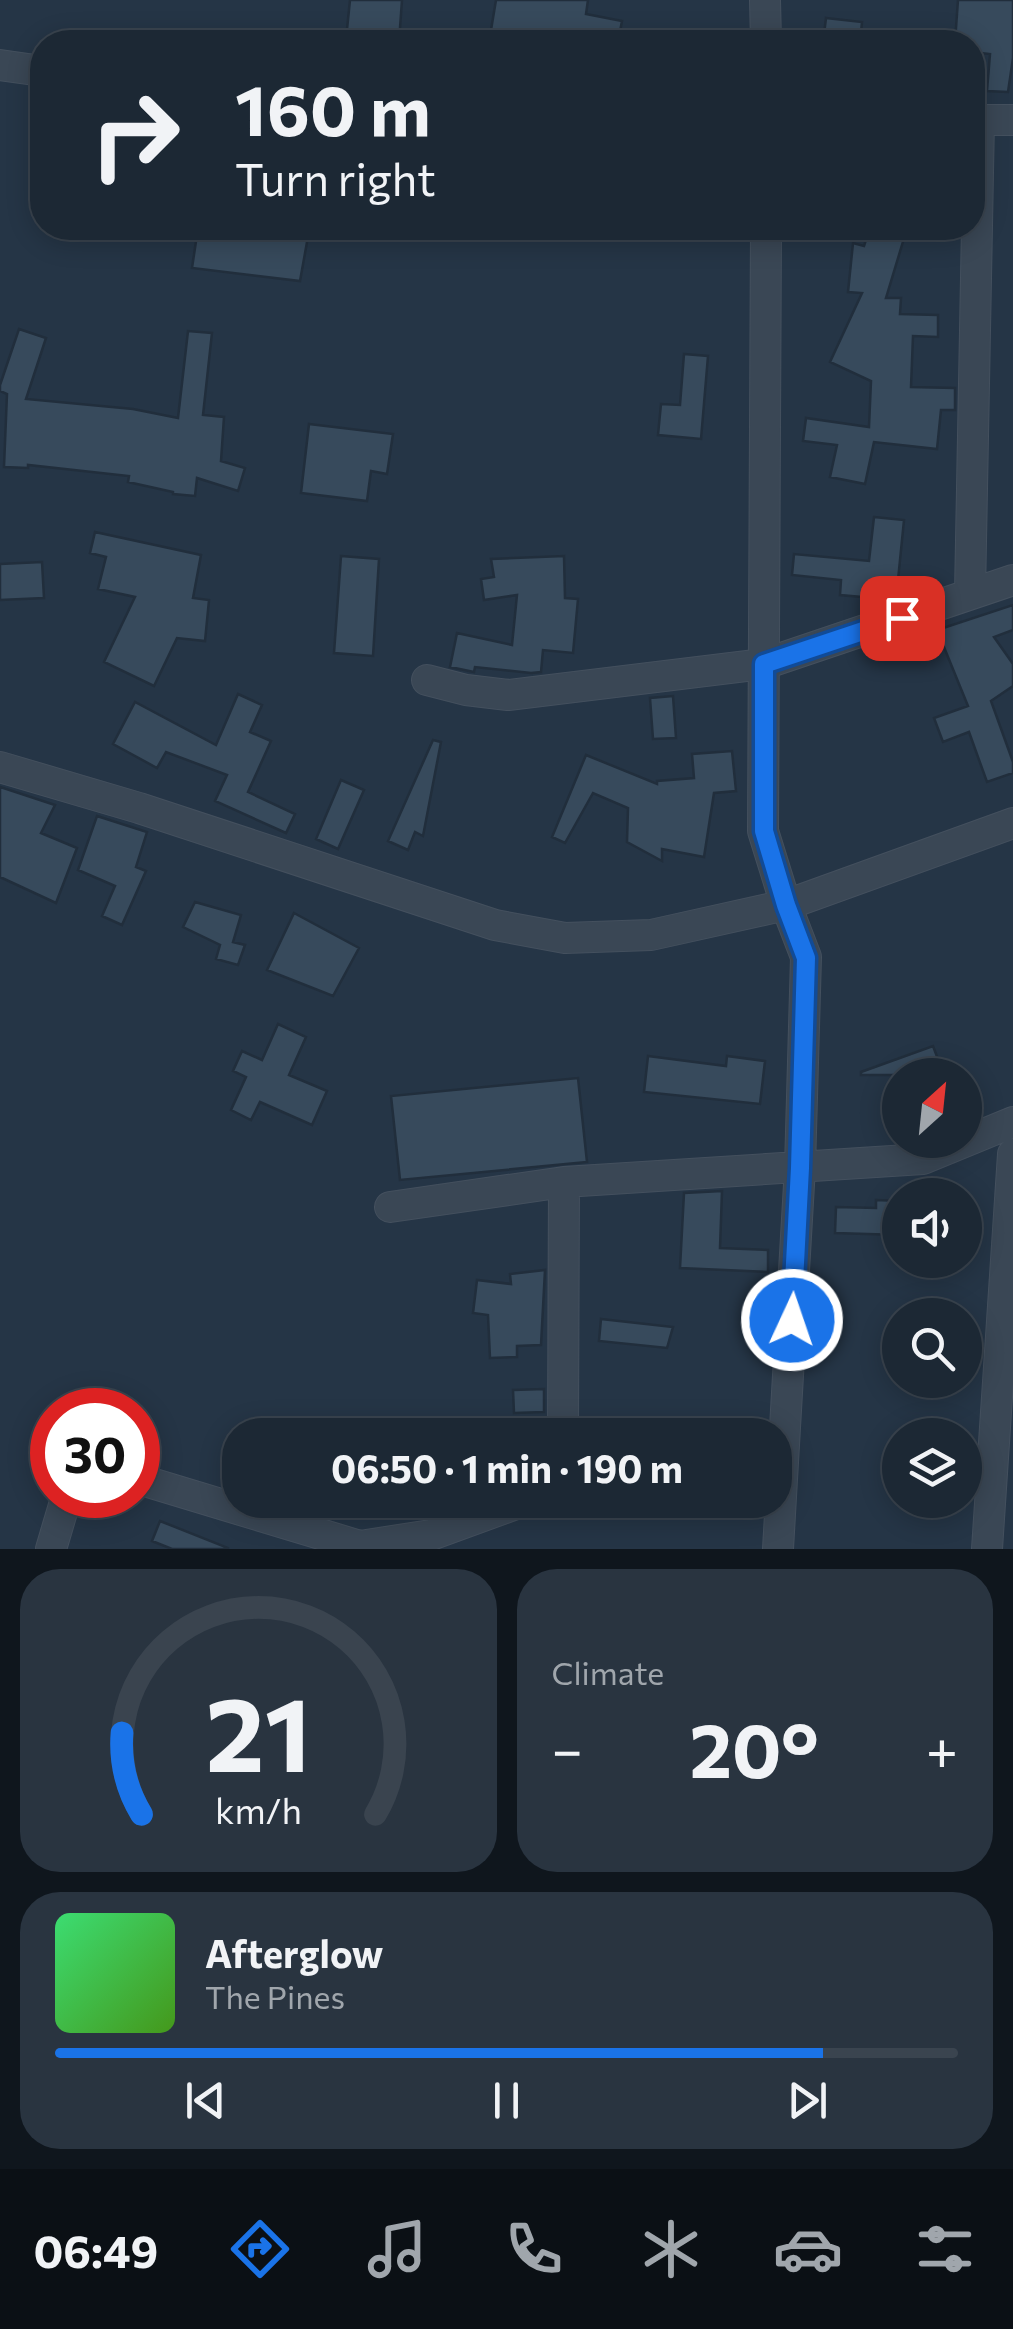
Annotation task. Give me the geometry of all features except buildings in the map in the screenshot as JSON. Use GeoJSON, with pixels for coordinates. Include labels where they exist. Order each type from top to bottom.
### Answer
{"type":"FeatureCollection","features":[{"type":"Feature","properties":{"kind":"street"},"geometry":{"type":"LineString","coordinates":[[766,0],[766,30]]}},
{"type":"Feature","properties":{"kind":"street"},"geometry":{"type":"LineString","coordinates":[[0,64],[30,69]]}},
{"type":"Feature","properties":{"kind":"street"},"geometry":{"type":"LineString","coordinates":[[985,120],[1013,120]]}},
{"type":"Feature","properties":{"kind":"street"},"geometry":{"type":"LineString","coordinates":[[766,240],[764,831],[806,958],[800,1168],[778,1549]]}},
{"type":"Feature","properties":{"kind":"street"},"geometry":{"type":"LineString","coordinates":[[970,594],[974,240]]}},
{"type":"Feature","properties":{"kind":"street"},"geometry":{"type":"LineString","coordinates":[[428,680],[508,695],[764,664],[1013,580]]}},
{"type":"Feature","properties":{"kind":"street"},"geometry":{"type":"LineString","coordinates":[[0,768],[139,808],[495,925],[565,938],[651,935],[786,905],[1013,823]]}},
{"type":"Feature","properties":{"kind":"street"},"geometry":{"type":"LineString","coordinates":[[390,1207],[564,1182],[923,1160],[1013,1122]]}},
{"type":"Feature","properties":{"kind":"street"},"geometry":{"type":"LineString","coordinates":[[988,1549],[1004,1418],[1013,1154]]}},
{"type":"Feature","properties":{"kind":"street"},"geometry":{"type":"LineString","coordinates":[[562,1418],[564,1182]]}},
{"type":"Feature","properties":{"kind":"street"},"geometry":{"type":"LineString","coordinates":[[160,1486],[222,1504]]}},
{"type":"Feature","properties":{"kind":"street"},"geometry":{"type":"LineString","coordinates":[[51,1549],[60,1518]]}},
{"type":"Feature","properties":{"kind":"street"},"geometry":{"type":"LineString","coordinates":[[267,1518],[360,1546],[431,1536],[479,1518]]}},
{"type":"Feature","properties":{"kind":"route"},"geometry":{"type":"LineString","coordinates":[[792,1320],[806,958],[764,831],[764,664],[902,618]]}}]}
